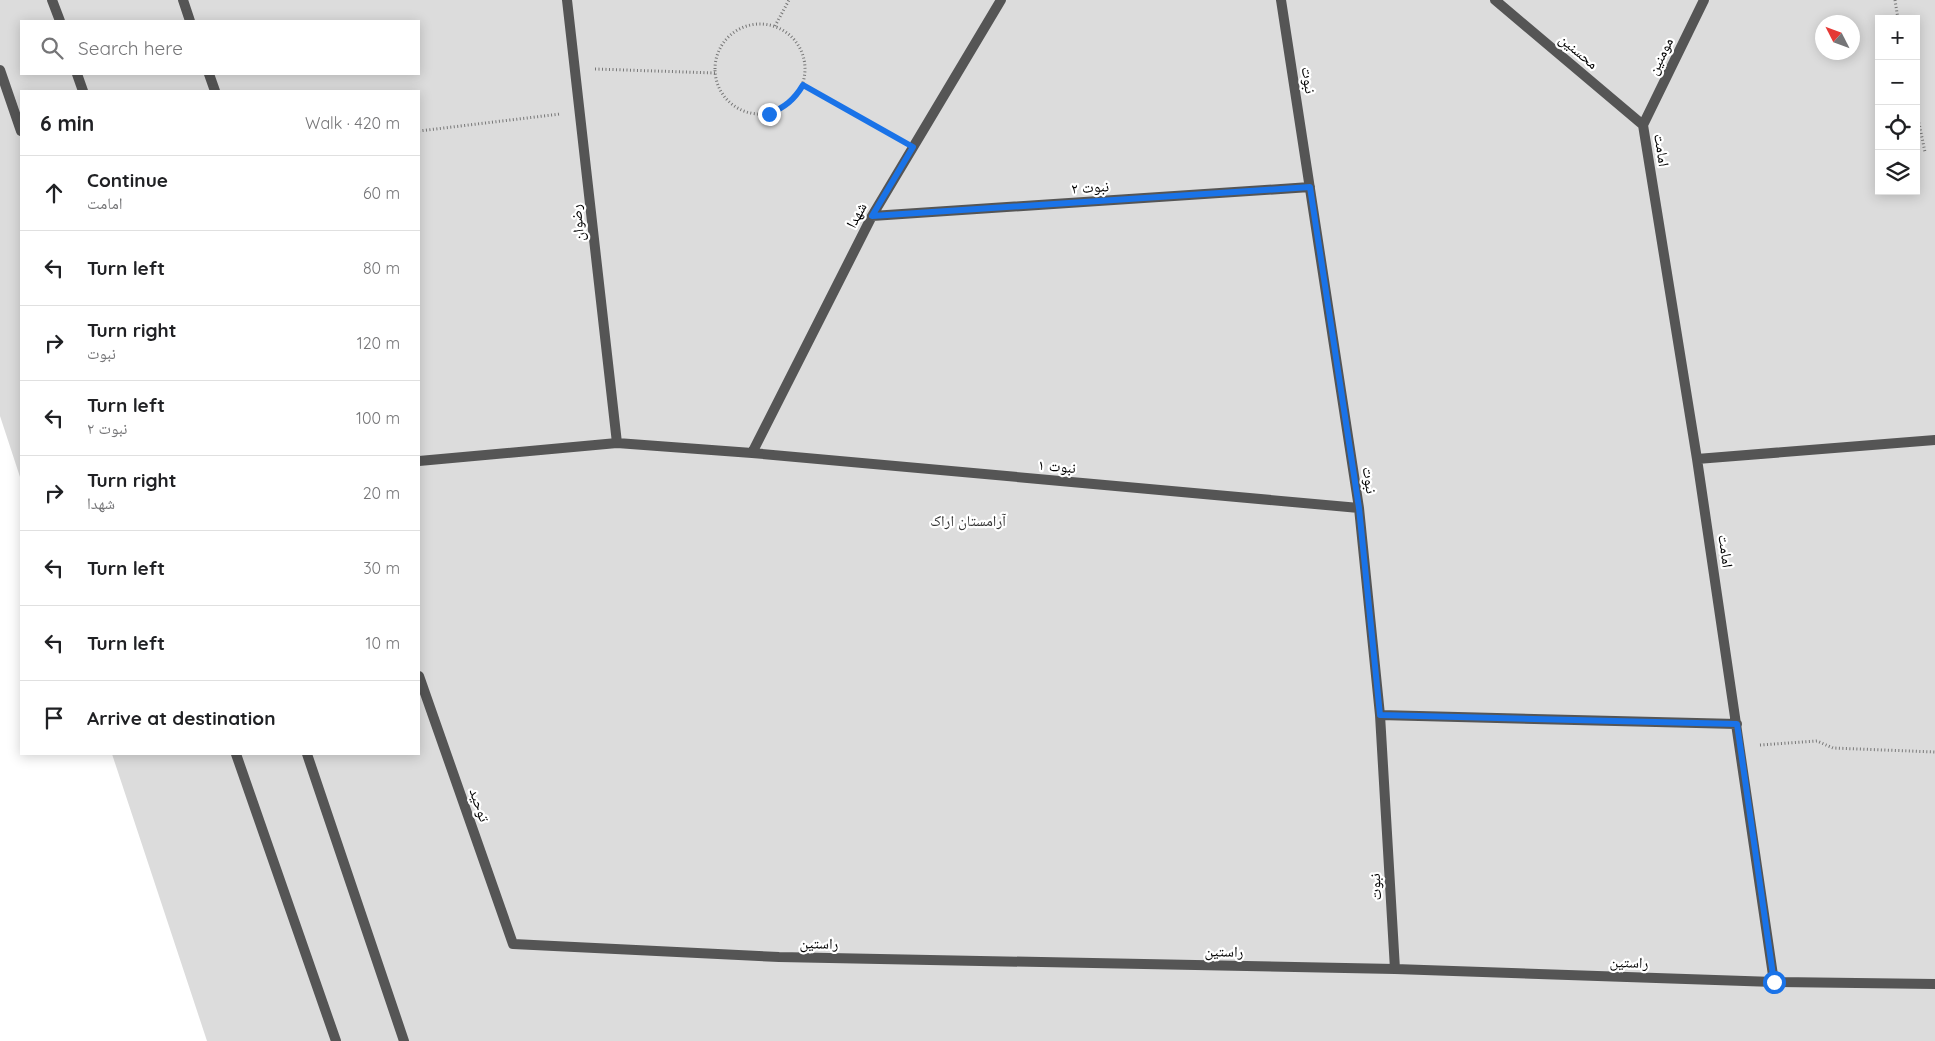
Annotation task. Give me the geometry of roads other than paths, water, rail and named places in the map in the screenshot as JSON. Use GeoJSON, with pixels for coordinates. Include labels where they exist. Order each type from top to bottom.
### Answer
{"type":"FeatureCollection","features":[{"type":"Feature","properties":{"kind":"street"},"geometry":{"type":"LineString","coordinates":[[52,0],[60,20]]}},
{"type":"Feature","properties":{"kind":"street"},"geometry":{"type":"LineString","coordinates":[[183,0],[190,20]]}},
{"type":"Feature","properties":{"kind":"street","name":"رضوان"},"geometry":{"type":"LineString","coordinates":[[567,0],[616,443]]}},
{"type":"Feature","properties":{"kind":"street","name":"شهدا"},"geometry":{"type":"LineString","coordinates":[[752,453],[872,216],[1001,0]]}},
{"type":"Feature","properties":{"kind":"street","name":"نبوت"},"geometry":{"type":"LineString","coordinates":[[1281,0],[1359,508],[1380,715],[1395,969]]}},
{"type":"Feature","properties":{"kind":"street","name":"محسنین"},"geometry":{"type":"LineString","coordinates":[[1495,0],[1643,125]]}},
{"type":"Feature","properties":{"kind":"street","name":"مومنین"},"geometry":{"type":"LineString","coordinates":[[1643,125],[1704,0]]}},
{"type":"Feature","properties":{"kind":"street"},"geometry":{"type":"LineString","coordinates":[[0,70],[20,128]]}},
{"type":"Feature","properties":{"kind":"street"},"geometry":{"type":"LineString","coordinates":[[77,75],[83,90]]}},
{"type":"Feature","properties":{"kind":"street"},"geometry":{"type":"LineString","coordinates":[[208,75],[215,90]]}},
{"type":"Feature","properties":{"kind":"street","name":"امامت"},"geometry":{"type":"LineString","coordinates":[[1643,125],[1698,459],[1774,982]]}},
{"type":"Feature","properties":{"kind":"street","name":"نبوت ۲"},"geometry":{"type":"LineString","coordinates":[[872,216],[1310,187]]}},
{"type":"Feature","properties":{"kind":"street"},"geometry":{"type":"LineString","coordinates":[[1698,459],[1935,440]]}},
{"type":"Feature","properties":{"kind":"street","name":"نبوت ۱"},"geometry":{"type":"LineString","coordinates":[[420,461],[616,443],[752,453],[1359,508]]}},
{"type":"Feature","properties":{"kind":"street","name":"توحید"},"geometry":{"type":"LineString","coordinates":[[420,679],[513,944]]}},
{"type":"Feature","properties":{"kind":"street"},"geometry":{"type":"LineString","coordinates":[[1380,715],[1737,724]]}},
{"type":"Feature","properties":{"kind":"street"},"geometry":{"type":"LineString","coordinates":[[236,755],[336,1041]]}},
{"type":"Feature","properties":{"kind":"street"},"geometry":{"type":"LineString","coordinates":[[307,755],[404,1041]]}},
{"type":"Feature","properties":{"kind":"street","name":"راستین"},"geometry":{"type":"LineString","coordinates":[[513,944],[779,957],[1395,969],[1774,982],[1935,984]]}},
{"type":"Feature","properties":{"kind":"park label","name":"آرامستان اراک"},"geometry":{"type":"Point","coordinates":[968,520]}}]}
